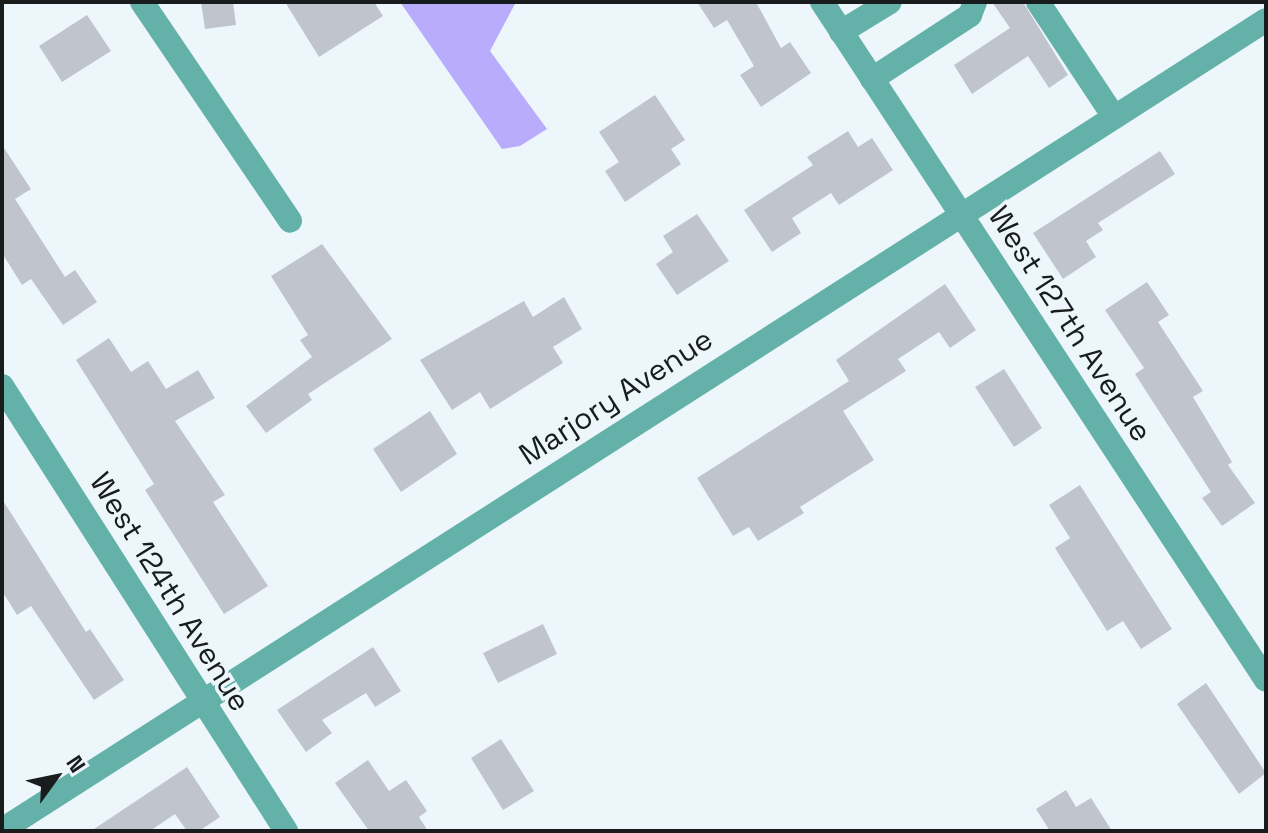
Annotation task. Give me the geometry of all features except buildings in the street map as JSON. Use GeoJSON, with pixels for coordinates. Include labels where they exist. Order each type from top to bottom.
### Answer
{"type":"FeatureCollection","features":[{"type":"Feature","properties":{"kind":"street"},"geometry":{"type":"LineString","coordinates":[[142,2],[290,221]]}},
{"type":"Feature","properties":{"kind":"street","name":"West 127th Avenue"},"geometry":{"type":"LineString","coordinates":[[822,2],[1266,680]]}},
{"type":"Feature","properties":{"kind":"street"},"geometry":{"type":"LineString","coordinates":[[841,32],[890,2]]}},
{"type":"Feature","properties":{"kind":"street"},"geometry":{"type":"LineString","coordinates":[[872,79],[970,15],[975,2]]}},
{"type":"Feature","properties":{"kind":"street"},"geometry":{"type":"LineString","coordinates":[[1038,2],[1114,117]]}},
{"type":"Feature","properties":{"kind":"street","name":"Marjory Avenue"},"geometry":{"type":"LineString","coordinates":[[2,830],[1266,20]]}},
{"type":"Feature","properties":{"kind":"street","name":"West 124th Avenue"},"geometry":{"type":"LineString","coordinates":[[2,386],[286,831]]}},
{"type":"Feature","properties":{"kind":"shaded area"},"geometry":{"type":"Polygon","coordinates":[[[400,2],[516,2],[490,51],[547,129],[520,146],[502,149],[400,2]]]}}]}
